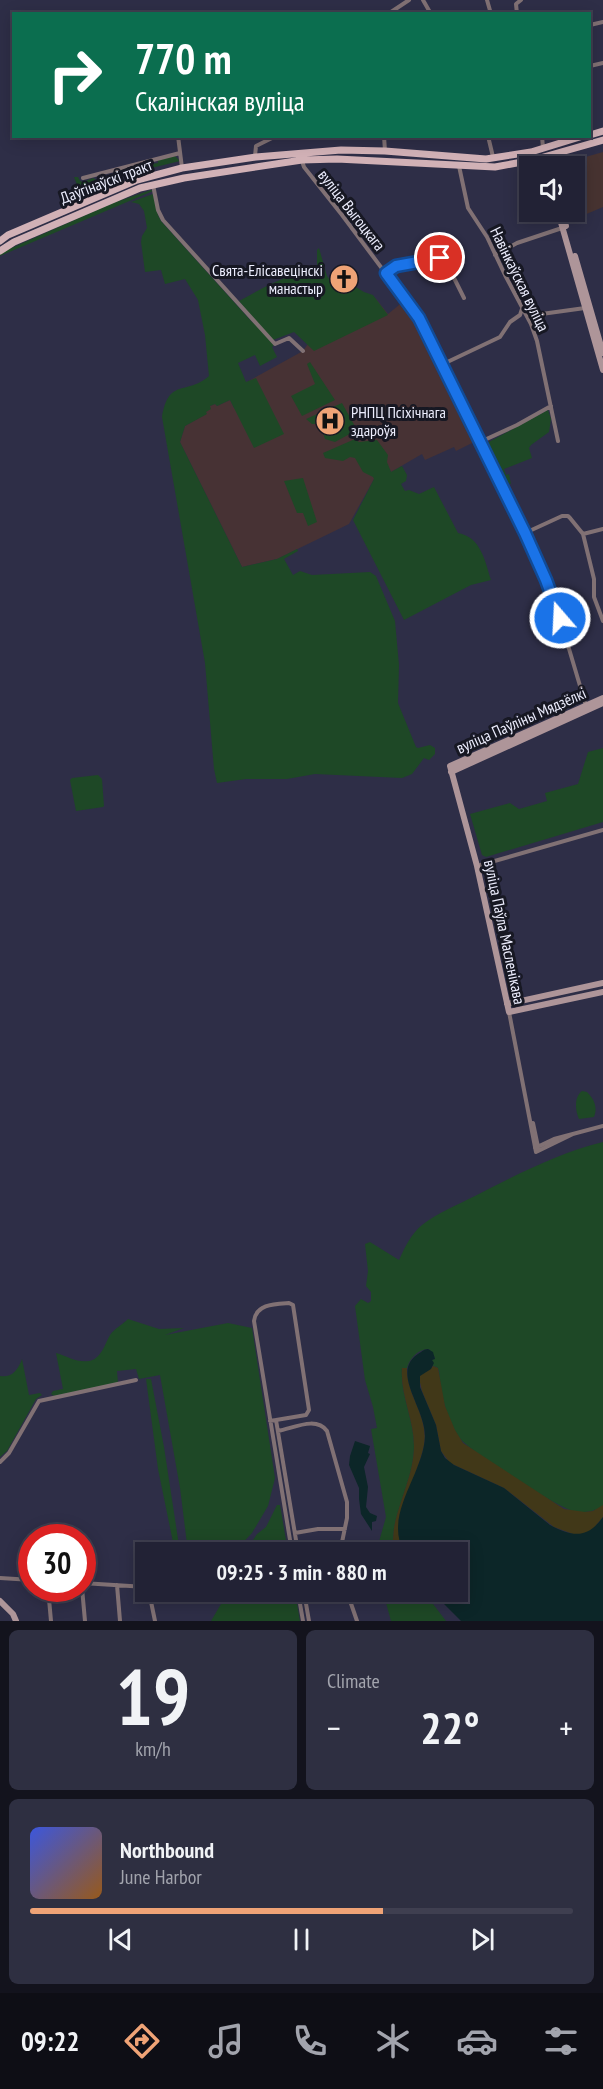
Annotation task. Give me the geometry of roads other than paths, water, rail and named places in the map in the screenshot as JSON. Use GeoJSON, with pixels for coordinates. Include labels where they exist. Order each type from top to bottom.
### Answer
{"type":"FeatureCollection","features":[{"type":"Feature","properties":{"kind":"main road","name":"Даўгінаўскі тракт"},"geometry":{"type":"LineString","coordinates":[[0,251],[137,180],[182,168],[256,157],[341,150],[493,158],[543,149],[577,138]]}},
{"type":"Feature","properties":{"kind":"main road"},"geometry":{"type":"LineString","coordinates":[[591,138],[593,143]]}},
{"type":"Feature","properties":{"kind":"main road","name":"Даўгінаўскі тракт"},"geometry":{"type":"LineString","coordinates":[[561,156],[603,140]]}},
{"type":"Feature","properties":{"kind":"main road"},"geometry":{"type":"LineString","coordinates":[[543,149],[544,156]]}},
{"type":"Feature","properties":{"kind":"main road"},"geometry":{"type":"LineString","coordinates":[[256,157],[257,166]]}},
{"type":"Feature","properties":{"kind":"main road","name":"Даўгінаўскі тракт"},"geometry":{"type":"LineString","coordinates":[[0,241],[8,236],[153,184],[257,166],[302,160],[360,159],[459,166],[519,165]]}},
{"type":"Feature","properties":{"kind":"street"},"geometry":{"type":"LineString","coordinates":[[391,12],[409,0]]}},
{"type":"Feature","properties":{"kind":"street"},"geometry":{"type":"LineString","coordinates":[[178,138],[182,168]]}},
{"type":"Feature","properties":{"kind":"street"},"geometry":{"type":"LineString","coordinates":[[256,157],[254,149],[272,138]]}},
{"type":"Feature","properties":{"kind":"street"},"geometry":{"type":"LineString","coordinates":[[384,138],[385,151]]}},
{"type":"Feature","properties":{"kind":"street"},"geometry":{"type":"LineString","coordinates":[[489,138],[494,154],[493,158]]}},
{"type":"Feature","properties":{"kind":"street"},"geometry":{"type":"LineString","coordinates":[[542,138],[543,149]]}},
{"type":"Feature","properties":{"kind":"street"},"geometry":{"type":"LineString","coordinates":[[83,178],[180,153]]}},
{"type":"Feature","properties":{"kind":"street","name":"вуліца Выгоцкага"},"geometry":{"type":"LineString","coordinates":[[302,160],[304,167],[419,318],[525,533],[556,605],[587,708]]}},
{"type":"Feature","properties":{"kind":"street","name":"Навінкаўская вуліца"},"geometry":{"type":"LineString","coordinates":[[459,166],[468,208],[482,228],[531,324],[537,341],[558,441]]}},
{"type":"Feature","properties":{"kind":"street","name":"Даўгінаўскі тракт"},"geometry":{"type":"LineString","coordinates":[[153,184],[159,214],[163,220],[275,344],[289,338],[303,351]]}},
{"type":"Feature","properties":{"kind":"street"},"geometry":{"type":"LineString","coordinates":[[561,222],[603,370]]}},
{"type":"Feature","properties":{"kind":"street"},"geometry":{"type":"LineString","coordinates":[[563,222],[603,353]]}},
{"type":"Feature","properties":{"kind":"street"},"geometry":{"type":"LineString","coordinates":[[495,255],[517,243],[562,227]]}},
{"type":"Feature","properties":{"kind":"street"},"geometry":{"type":"LineString","coordinates":[[386,273],[396,266],[440,258],[447,264],[464,298]]}},
{"type":"Feature","properties":{"kind":"street"},"geometry":{"type":"LineString","coordinates":[[441,365],[500,337],[510,322],[520,315],[522,308]]}},
{"type":"Feature","properties":{"kind":"street"},"geometry":{"type":"LineString","coordinates":[[520,315],[533,316],[586,308]]}},
{"type":"Feature","properties":{"kind":"street"},"geometry":{"type":"LineString","coordinates":[[531,324],[533,316]]}},
{"type":"Feature","properties":{"kind":"street"},"geometry":{"type":"LineString","coordinates":[[479,442],[551,406]]}},
{"type":"Feature","properties":{"kind":"street"},"geometry":{"type":"LineString","coordinates":[[525,533],[565,515],[570,518],[583,534],[594,579],[594,597],[603,621]]}},
{"type":"Feature","properties":{"kind":"street"},"geometry":{"type":"LineString","coordinates":[[583,534],[603,529]]}},
{"type":"Feature","properties":{"kind":"street","name":"вуліца Паўліны Мядзёлкі"},"geometry":{"type":"LineString","coordinates":[[451,769],[587,708],[603,698]]}},
{"type":"Feature","properties":{"kind":"street","name":"вуліца Паўліны Мядзёлкі"},"geometry":{"type":"LineString","coordinates":[[587,708],[603,704]]}},
{"type":"Feature","properties":{"kind":"street","name":"вуліца Паўла Масленікава"},"geometry":{"type":"LineString","coordinates":[[451,769],[477,866],[537,1150],[554,1139],[603,1126]]}},
{"type":"Feature","properties":{"kind":"street"},"geometry":{"type":"LineString","coordinates":[[477,866],[603,830]]}},
{"type":"Feature","properties":{"kind":"street"},"geometry":{"type":"LineString","coordinates":[[507,1004],[603,983]]}},
{"type":"Feature","properties":{"kind":"street"},"geometry":{"type":"LineString","coordinates":[[509,1012],[603,992]]}},
{"type":"Feature","properties":{"kind":"street"},"geometry":{"type":"LineString","coordinates":[[270,1421],[309,1412],[293,1305],[287,1303],[259,1309],[254,1317],[270,1421],[290,1542]]}},
{"type":"Feature","properties":{"kind":"street"},"geometry":{"type":"LineString","coordinates":[[0,1462],[9,1453],[39,1401],[136,1380]]}},
{"type":"Feature","properties":{"kind":"street"},"geometry":{"type":"LineString","coordinates":[[276,1420],[296,1542]]}},
{"type":"Feature","properties":{"kind":"street"},"geometry":{"type":"LineString","coordinates":[[278,1431],[314,1423],[325,1429],[347,1502],[347,1518],[342,1542]]}},
{"type":"Feature","properties":{"kind":"street"},"geometry":{"type":"LineString","coordinates":[[295,1533],[318,1529],[345,1529]]}},
{"type":"Feature","properties":{"kind":"street"},"geometry":{"type":"LineString","coordinates":[[0,1578],[18,1579]]}},
{"type":"Feature","properties":{"kind":"street"},"geometry":{"type":"LineString","coordinates":[[96,1584],[135,1586]]}},
{"type":"Feature","properties":{"kind":"street"},"geometry":{"type":"LineString","coordinates":[[117,1585],[120,1621]]}},
{"type":"Feature","properties":{"kind":"street"},"geometry":{"type":"LineString","coordinates":[[0,1601],[13,1614],[16,1621]]}},
{"type":"Feature","properties":{"kind":"street"},"geometry":{"type":"LineString","coordinates":[[49,1602],[51,1621]]}},
{"type":"Feature","properties":{"kind":"street"},"geometry":{"type":"LineString","coordinates":[[83,1602],[85,1621]]}},
{"type":"Feature","properties":{"kind":"street"},"geometry":{"type":"LineString","coordinates":[[151,1602],[154,1621]]}},
{"type":"Feature","properties":{"kind":"street"},"geometry":{"type":"LineString","coordinates":[[300,1602],[303,1621]]}},
{"type":"Feature","properties":{"kind":"street"},"geometry":{"type":"LineString","coordinates":[[306,1602],[309,1621]]}},
{"type":"Feature","properties":{"kind":"street"},"geometry":{"type":"LineString","coordinates":[[350,1602],[357,1621]]}},
{"type":"Feature","properties":{"kind":"place","name":"Свята-Елісавецінскі манастыр"},"geometry":{"type":"Point","coordinates":[344,279]}},
{"type":"Feature","properties":{"kind":"place","name":"РНПЦ Псіхічнага здароўя"},"geometry":{"type":"Point","coordinates":[330,421]}}]}
